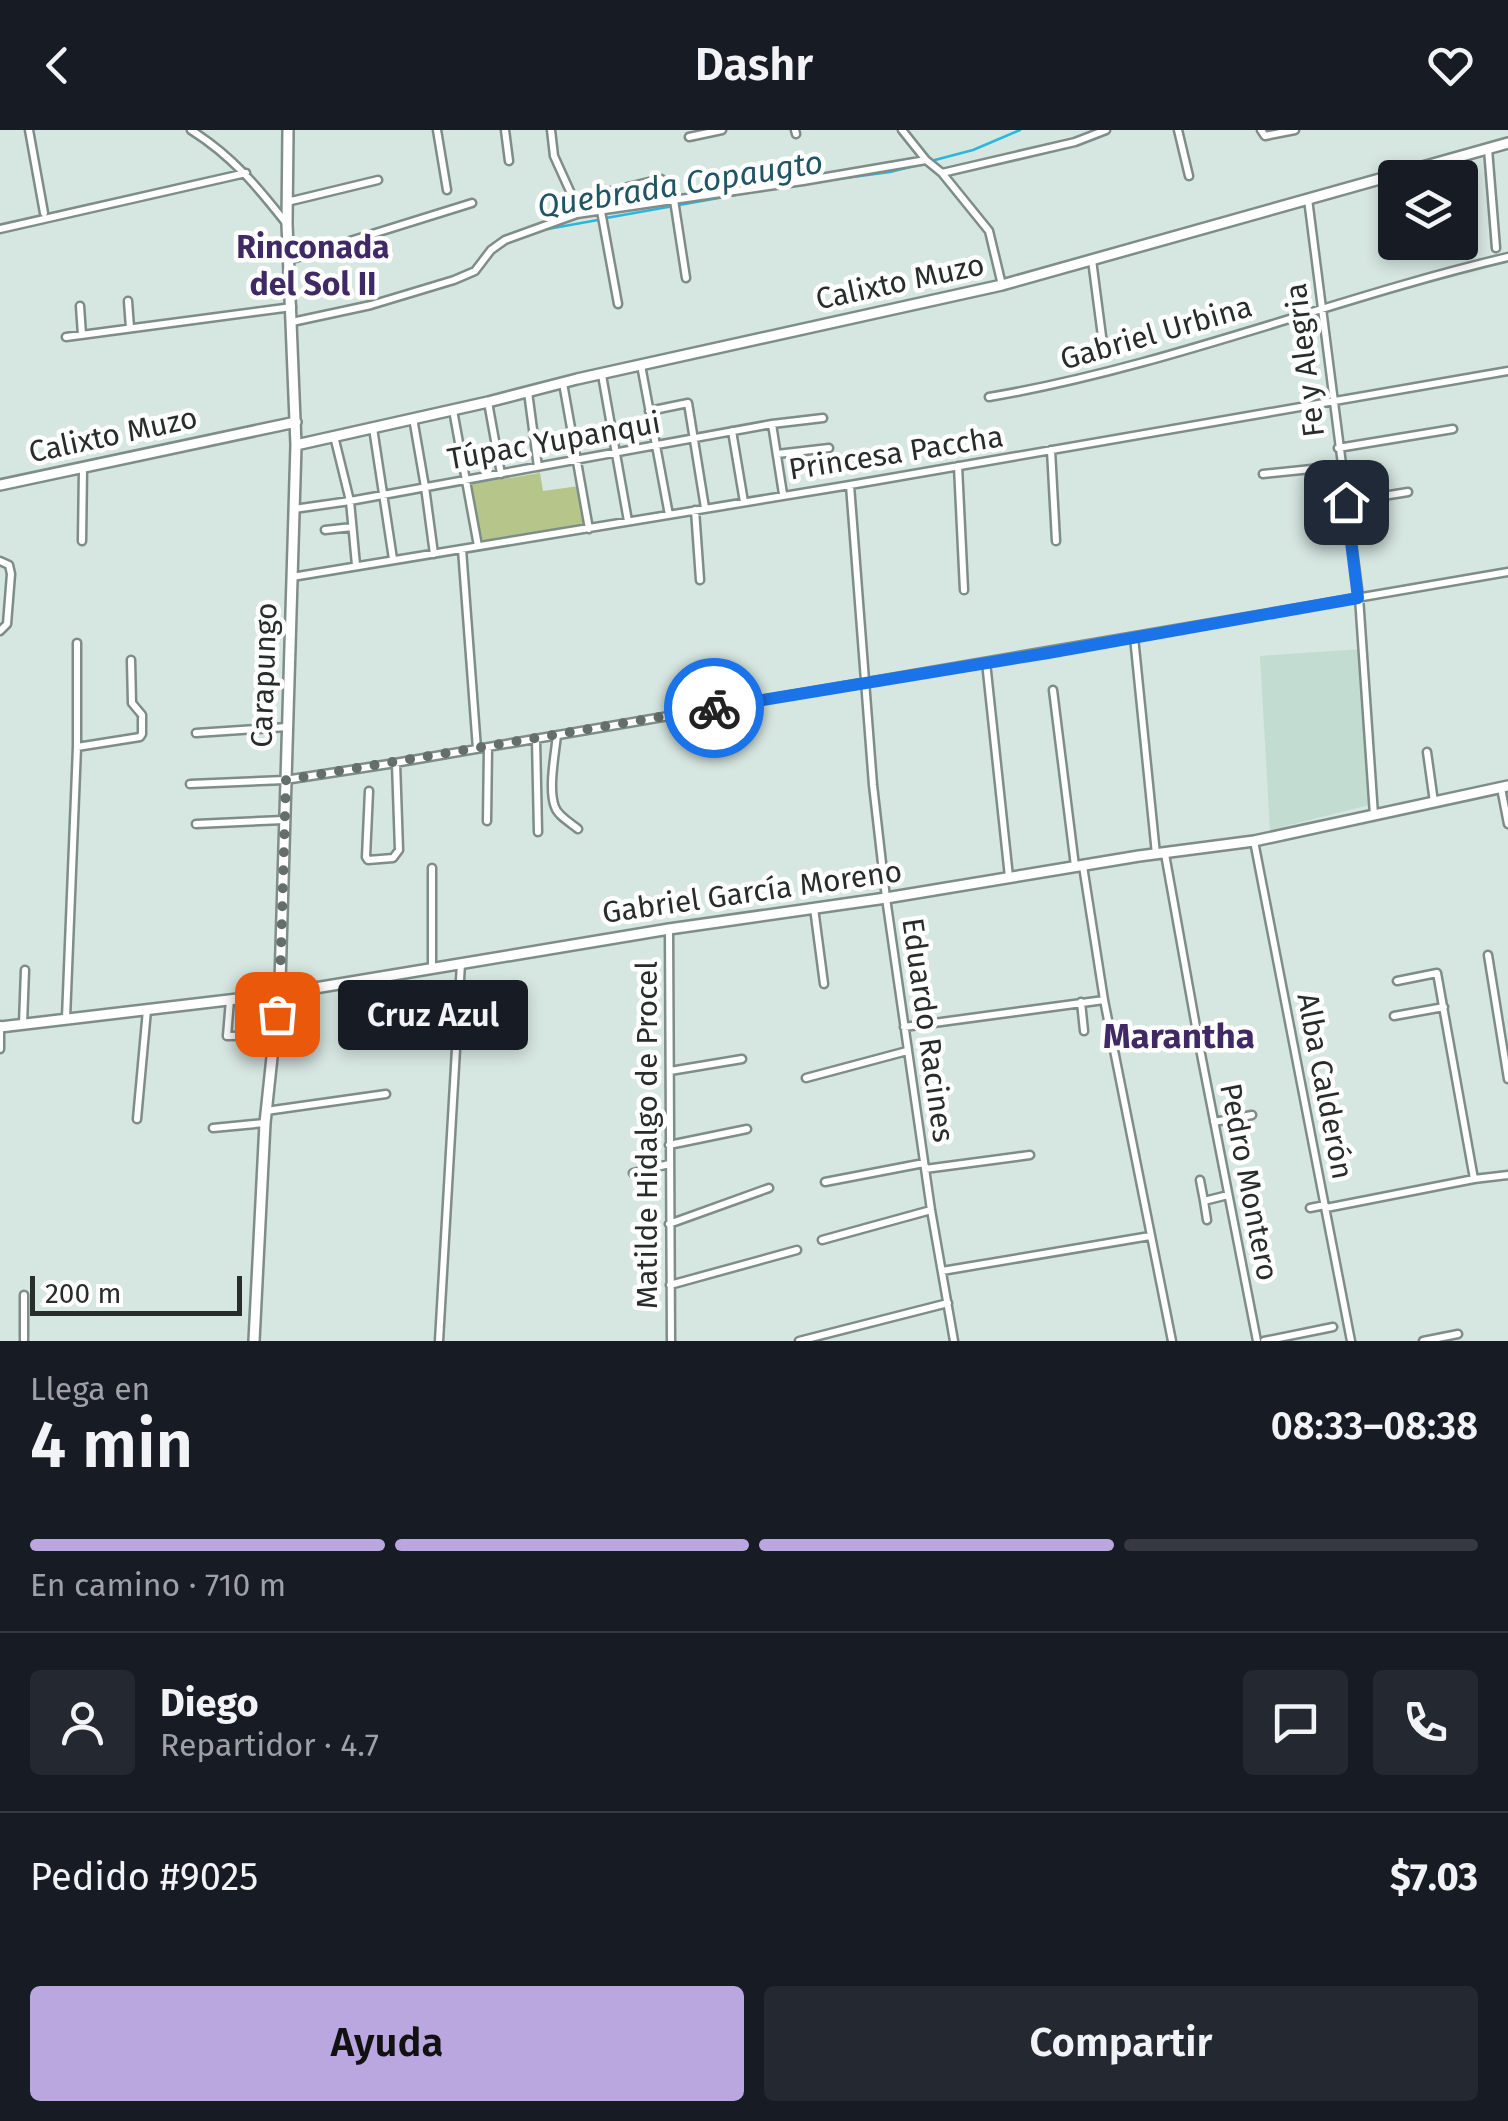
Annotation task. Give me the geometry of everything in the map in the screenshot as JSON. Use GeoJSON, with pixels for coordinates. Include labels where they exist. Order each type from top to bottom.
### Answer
{"type":"FeatureCollection","features":[{"type":"Feature","properties":{"kind":"street"},"geometry":{"type":"LineString","coordinates":[[29,130],[44,213]]}},
{"type":"Feature","properties":{"kind":"street"},"geometry":{"type":"LineString","coordinates":[[192,130],[222,150],[246,173],[287,224]]}},
{"type":"Feature","properties":{"kind":"street","name":"Carapungo"},"geometry":{"type":"LineString","coordinates":[[254,1341],[265,1123],[280,994],[296,445],[287,224],[288,130]]}},
{"type":"Feature","properties":{"kind":"street"},"geometry":{"type":"LineString","coordinates":[[436,130],[447,190]]}},
{"type":"Feature","properties":{"kind":"street"},"geometry":{"type":"LineString","coordinates":[[505,130],[509,161]]}},
{"type":"Feature","properties":{"kind":"street"},"geometry":{"type":"LineString","coordinates":[[551,130],[554,156],[577,214]]}},
{"type":"Feature","properties":{"kind":"street"},"geometry":{"type":"LineString","coordinates":[[689,137],[722,130]]}},
{"type":"Feature","properties":{"kind":"street"},"geometry":{"type":"LineString","coordinates":[[902,130],[989,232],[1002,285]]}},
{"type":"Feature","properties":{"kind":"street"},"geometry":{"type":"LineString","coordinates":[[942,174],[1075,142],[1106,130]]}},
{"type":"Feature","properties":{"kind":"street"},"geometry":{"type":"LineString","coordinates":[[1178,130],[1189,176]]}},
{"type":"Feature","properties":{"kind":"street"},"geometry":{"type":"LineString","coordinates":[[1261,130],[1264,136],[1295,130]]}},
{"type":"Feature","properties":{"kind":"street","name":"Calixto Muzo"},"geometry":{"type":"LineString","coordinates":[[296,445],[1002,285],[1508,143]]}},
{"type":"Feature","properties":{"kind":"street"},"geometry":{"type":"LineString","coordinates":[[1488,148],[1496,248]]}},
{"type":"Feature","properties":{"kind":"street"},"geometry":{"type":"LineString","coordinates":[[292,322],[371,306],[454,280],[475,270],[505,240],[577,214],[926,160]]}},
{"type":"Feature","properties":{"kind":"street"},"geometry":{"type":"LineString","coordinates":[[0,229],[246,173]]}},
{"type":"Feature","properties":{"kind":"street"},"geometry":{"type":"LineString","coordinates":[[574,200],[662,179]]}},
{"type":"Feature","properties":{"kind":"street"},"geometry":{"type":"LineString","coordinates":[[287,202],[378,180]]}},
{"type":"Feature","properties":{"kind":"street"},"geometry":{"type":"LineString","coordinates":[[674,200],[686,278]]}},
{"type":"Feature","properties":{"kind":"street","name":"Fe y Alegria"},"geometry":{"type":"LineString","coordinates":[[1308,200],[1358,598],[1374,815]]}},
{"type":"Feature","properties":{"kind":"street"},"geometry":{"type":"LineString","coordinates":[[289,260],[472,203]]}},
{"type":"Feature","properties":{"kind":"street"},"geometry":{"type":"LineString","coordinates":[[601,211],[618,304]]}},
{"type":"Feature","properties":{"kind":"street","name":"Gabriel Urbina"},"geometry":{"type":"LineString","coordinates":[[989,397],[1120,368],[1508,257]]}},
{"type":"Feature","properties":{"kind":"street"},"geometry":{"type":"LineString","coordinates":[[1092,260],[1103,344]]}},
{"type":"Feature","properties":{"kind":"street"},"geometry":{"type":"LineString","coordinates":[[128,301],[130,328]]}},
{"type":"Feature","properties":{"kind":"street"},"geometry":{"type":"LineString","coordinates":[[80,306],[82,335]]}},
{"type":"Feature","properties":{"kind":"street"},"geometry":{"type":"LineString","coordinates":[[66,337],[292,306]]}},
{"type":"Feature","properties":{"kind":"street"},"geometry":{"type":"LineString","coordinates":[[641,365],[668,515]]}},
{"type":"Feature","properties":{"kind":"street","name":"Princesa Paccha"},"geometry":{"type":"LineString","coordinates":[[292,577],[1508,371]]}},
{"type":"Feature","properties":{"kind":"street"},"geometry":{"type":"LineString","coordinates":[[602,375],[628,522]]}},
{"type":"Feature","properties":{"kind":"street"},"geometry":{"type":"LineString","coordinates":[[563,383],[589,529]]}},
{"type":"Feature","properties":{"kind":"street"},"geometry":{"type":"LineString","coordinates":[[528,392],[538,467]]}},
{"type":"Feature","properties":{"kind":"street"},"geometry":{"type":"LineString","coordinates":[[488,402],[501,474]]}},
{"type":"Feature","properties":{"kind":"street"},"geometry":{"type":"LineString","coordinates":[[649,411],[688,403],[705,508]]}},
{"type":"Feature","properties":{"kind":"street"},"geometry":{"type":"LineString","coordinates":[[453,410],[478,546]]}},
{"type":"Feature","properties":{"kind":"street"},"geometry":{"type":"LineString","coordinates":[[413,418],[434,554]]}},
{"type":"Feature","properties":{"kind":"street","name":"Túpac Yupanqui"},"geometry":{"type":"LineString","coordinates":[[293,509],[824,418]]}},
{"type":"Feature","properties":{"kind":"street","name":"Calixto Muzo"},"geometry":{"type":"LineString","coordinates":[[0,484],[296,422]]}},
{"type":"Feature","properties":{"kind":"street"},"geometry":{"type":"LineString","coordinates":[[772,424],[784,494]]}},
{"type":"Feature","properties":{"kind":"street"},"geometry":{"type":"LineString","coordinates":[[373,427],[393,559]]}},
{"type":"Feature","properties":{"kind":"street"},"geometry":{"type":"LineString","coordinates":[[1338,448],[1453,428]]}},
{"type":"Feature","properties":{"kind":"street"},"geometry":{"type":"LineString","coordinates":[[732,431],[744,502]]}},
{"type":"Feature","properties":{"kind":"street"},"geometry":{"type":"LineString","coordinates":[[334,436],[350,502],[356,565]]}},
{"type":"Feature","properties":{"kind":"street"},"geometry":{"type":"LineString","coordinates":[[777,454],[828,448]]}},
{"type":"Feature","properties":{"kind":"street"},"geometry":{"type":"LineString","coordinates":[[1051,450],[1056,540]]}},
{"type":"Feature","properties":{"kind":"street"},"geometry":{"type":"LineString","coordinates":[[958,466],[964,590]]}},
{"type":"Feature","properties":{"kind":"street"},"geometry":{"type":"LineString","coordinates":[[1263,474],[1340,466]]}},
{"type":"Feature","properties":{"kind":"street"},"geometry":{"type":"LineString","coordinates":[[82,541],[83,467]]}},
{"type":"Feature","properties":{"kind":"street","name":"Eduardo Racines"},"geometry":{"type":"LineString","coordinates":[[850,485],[873,785],[886,898],[954,1341]]}},
{"type":"Feature","properties":{"kind":"street"},"geometry":{"type":"LineString","coordinates":[[1346,502],[1408,492]]}},
{"type":"Feature","properties":{"kind":"street"},"geometry":{"type":"LineString","coordinates":[[696,510],[700,580]]}},
{"type":"Feature","properties":{"kind":"street"},"geometry":{"type":"LineString","coordinates":[[325,530],[352,527]]}},
{"type":"Feature","properties":{"kind":"street"},"geometry":{"type":"LineString","coordinates":[[1317,538],[1350,534]]}},
{"type":"Feature","properties":{"kind":"street"},"geometry":{"type":"LineString","coordinates":[[462,549],[477,749]]}},
{"type":"Feature","properties":{"kind":"street"},"geometry":{"type":"LineString","coordinates":[[0,561],[10,564],[11,574],[7,624],[0,631]]}},
{"type":"Feature","properties":{"kind":"street"},"geometry":{"type":"LineString","coordinates":[[190,784],[286,780],[396,763],[1508,572]]}},
{"type":"Feature","properties":{"kind":"street","name":"Pedro Montero"},"geometry":{"type":"LineString","coordinates":[[1134,638],[1161,854],[1261,1341]]}},
{"type":"Feature","properties":{"kind":"street"},"geometry":{"type":"LineString","coordinates":[[66,1018],[78,747],[77,642]]}},
{"type":"Feature","properties":{"kind":"street"},"geometry":{"type":"LineString","coordinates":[[78,747],[142,734],[142,715],[132,703],[130,660]]}},
{"type":"Feature","properties":{"kind":"street"},"geometry":{"type":"LineString","coordinates":[[986,662],[1009,878]]}},
{"type":"Feature","properties":{"kind":"street"},"geometry":{"type":"LineString","coordinates":[[1053,690],[1079,867],[1172,1341]]}},
{"type":"Feature","properties":{"kind":"street"},"geometry":{"type":"LineString","coordinates":[[196,733],[287,728]]}},
{"type":"Feature","properties":{"kind":"street"},"geometry":{"type":"LineString","coordinates":[[557,735],[554,805],[556,812],[578,829]]}},
{"type":"Feature","properties":{"kind":"street"},"geometry":{"type":"LineString","coordinates":[[536,739],[538,832]]}},
{"type":"Feature","properties":{"kind":"street"},"geometry":{"type":"LineString","coordinates":[[487,821],[488,747]]}},
{"type":"Feature","properties":{"kind":"street"},"geometry":{"type":"LineString","coordinates":[[1426,752],[1434,802]]}},
{"type":"Feature","properties":{"kind":"street"},"geometry":{"type":"LineString","coordinates":[[369,791],[366,857],[374,861],[393,858],[399,850],[396,763]]}},
{"type":"Feature","properties":{"kind":"street"},"geometry":{"type":"LineString","coordinates":[[1505,787],[1508,824]]}},
{"type":"Feature","properties":{"kind":"street","name":"Gabriel García Moreno"},"geometry":{"type":"LineString","coordinates":[[0,1026],[280,994],[669,929],[1254,840],[1505,787]]}},
{"type":"Feature","properties":{"kind":"street"},"geometry":{"type":"LineString","coordinates":[[196,824],[284,820]]}},
{"type":"Feature","properties":{"kind":"street","name":"Alba Calderón"},"geometry":{"type":"LineString","coordinates":[[1254,840],[1351,1341]]}},
{"type":"Feature","properties":{"kind":"street"},"geometry":{"type":"LineString","coordinates":[[432,868],[432,967]]}},
{"type":"Feature","properties":{"kind":"street"},"geometry":{"type":"LineString","coordinates":[[814,908],[824,984]]}},
{"type":"Feature","properties":{"kind":"street","name":"Matilde Hidalgo de Procel"},"geometry":{"type":"LineString","coordinates":[[669,929],[670,1341]]}},
{"type":"Feature","properties":{"kind":"street"},"geometry":{"type":"LineString","coordinates":[[1488,955],[1508,1079]]}},
{"type":"Feature","properties":{"kind":"street"},"geometry":{"type":"LineString","coordinates":[[439,1341],[462,962]]}},
{"type":"Feature","properties":{"kind":"street"},"geometry":{"type":"LineString","coordinates":[[23,1025],[24,970]]}},
{"type":"Feature","properties":{"kind":"street"},"geometry":{"type":"LineString","coordinates":[[1397,982],[1437,973],[1474,1179]]}},
{"type":"Feature","properties":{"kind":"street"},"geometry":{"type":"LineString","coordinates":[[230,999],[228,1036],[274,1034]]}},
{"type":"Feature","properties":{"kind":"street"},"geometry":{"type":"LineString","coordinates":[[904,1028],[1104,1000]]}},
{"type":"Feature","properties":{"kind":"street"},"geometry":{"type":"LineString","coordinates":[[1081,1002],[1084,1031]]}},
{"type":"Feature","properties":{"kind":"street"},"geometry":{"type":"LineString","coordinates":[[1394,1016],[1444,1007]]}},
{"type":"Feature","properties":{"kind":"street"},"geometry":{"type":"LineString","coordinates":[[137,1119],[147,1009]]}},
{"type":"Feature","properties":{"kind":"street"},"geometry":{"type":"LineString","coordinates":[[0,1026],[0,1048]]}},
{"type":"Feature","properties":{"kind":"street"},"geometry":{"type":"LineString","coordinates":[[806,1078],[907,1051]]}},
{"type":"Feature","properties":{"kind":"street"},"geometry":{"type":"LineString","coordinates":[[670,1070],[742,1059]]}},
{"type":"Feature","properties":{"kind":"street"},"geometry":{"type":"LineString","coordinates":[[266,1111],[386,1094]]}},
{"type":"Feature","properties":{"kind":"street"},"geometry":{"type":"LineString","coordinates":[[1214,1122],[1252,1115]]}},
{"type":"Feature","properties":{"kind":"street"},"geometry":{"type":"LineString","coordinates":[[213,1128],[265,1123]]}},
{"type":"Feature","properties":{"kind":"street"},"geometry":{"type":"LineString","coordinates":[[669,1145],[747,1129]]}},
{"type":"Feature","properties":{"kind":"street"},"geometry":{"type":"LineString","coordinates":[[825,1182],[1030,1155]]}},
{"type":"Feature","properties":{"kind":"street"},"geometry":{"type":"LineString","coordinates":[[633,1173],[669,1164]]}},
{"type":"Feature","properties":{"kind":"street"},"geometry":{"type":"LineString","coordinates":[[1310,1208],[1508,1175]]}},
{"type":"Feature","properties":{"kind":"street"},"geometry":{"type":"LineString","coordinates":[[1200,1180],[1207,1220]]}},
{"type":"Feature","properties":{"kind":"street"},"geometry":{"type":"LineString","coordinates":[[670,1224],[769,1188]]}},
{"type":"Feature","properties":{"kind":"street"},"geometry":{"type":"LineString","coordinates":[[1204,1200],[1228,1194]]}},
{"type":"Feature","properties":{"kind":"street"},"geometry":{"type":"LineString","coordinates":[[822,1240],[931,1210]]}},
{"type":"Feature","properties":{"kind":"street"},"geometry":{"type":"LineString","coordinates":[[942,1271],[1150,1236]]}},
{"type":"Feature","properties":{"kind":"street"},"geometry":{"type":"LineString","coordinates":[[670,1286],[797,1250]]}},
{"type":"Feature","properties":{"kind":"street"},"geometry":{"type":"LineString","coordinates":[[24,1295],[24,1341]]}},
{"type":"Feature","properties":{"kind":"street"},"geometry":{"type":"LineString","coordinates":[[799,1341],[948,1303]]}},
{"type":"Feature","properties":{"kind":"street"},"geometry":{"type":"LineString","coordinates":[[1261,1341],[1332,1327]]}},
{"type":"Feature","properties":{"kind":"street"},"geometry":{"type":"LineString","coordinates":[[1423,1341],[1458,1334]]}},
{"type":"Feature","properties":{"kind":"shaded area"},"geometry":{"type":"Polygon","coordinates":[[[1362,649],[1373,804],[1270,830],[1260,656],[1362,649]]]}},
{"type":"Feature","properties":{"kind":"green space"},"geometry":{"type":"Polygon","coordinates":[[[540,473],[543,491],[579,486],[585,526],[481,542],[472,484],[540,473]]]}},
{"type":"Feature","properties":{"kind":"waterway","name":"Quebrada Copaugto"},"geometry":{"type":"LineString","coordinates":[[931,161],[973,150],[1020,130]]}},
{"type":"Feature","properties":{"kind":"waterway","name":"Quebrada Copaugto"},"geometry":{"type":"LineString","coordinates":[[823,181],[918,165]]}},
{"type":"Feature","properties":{"kind":"waterway","name":"Quebrada Copaugto"},"geometry":{"type":"LineString","coordinates":[[606,218],[770,189]]}},
{"type":"Feature","properties":{"kind":"waterway","name":"Quebrada Copaugto"},"geometry":{"type":"LineString","coordinates":[[542,230],[598,220]]}},
{"type":"Feature","properties":{"kind":"way so far"},"geometry":{"type":"LineString","coordinates":[[277,1014],[286,780],[714,708]]}},
{"type":"Feature","properties":{"kind":"place","name":"Cruz Azul"},"geometry":{"type":"Point","coordinates":[277,1014]}},
{"type":"Feature","properties":{"kind":"district","name":"Rinconada del Sol II"},"geometry":{"type":"Point","coordinates":[313,266]}},
{"type":"Feature","properties":{"kind":"district","name":"Marantha"},"geometry":{"type":"Point","coordinates":[1179,1036]}},
{"type":"Feature","properties":{"kind":"route"},"geometry":{"type":"LineString","coordinates":[[714,708],[1358,598],[1346,502]]}}]}
